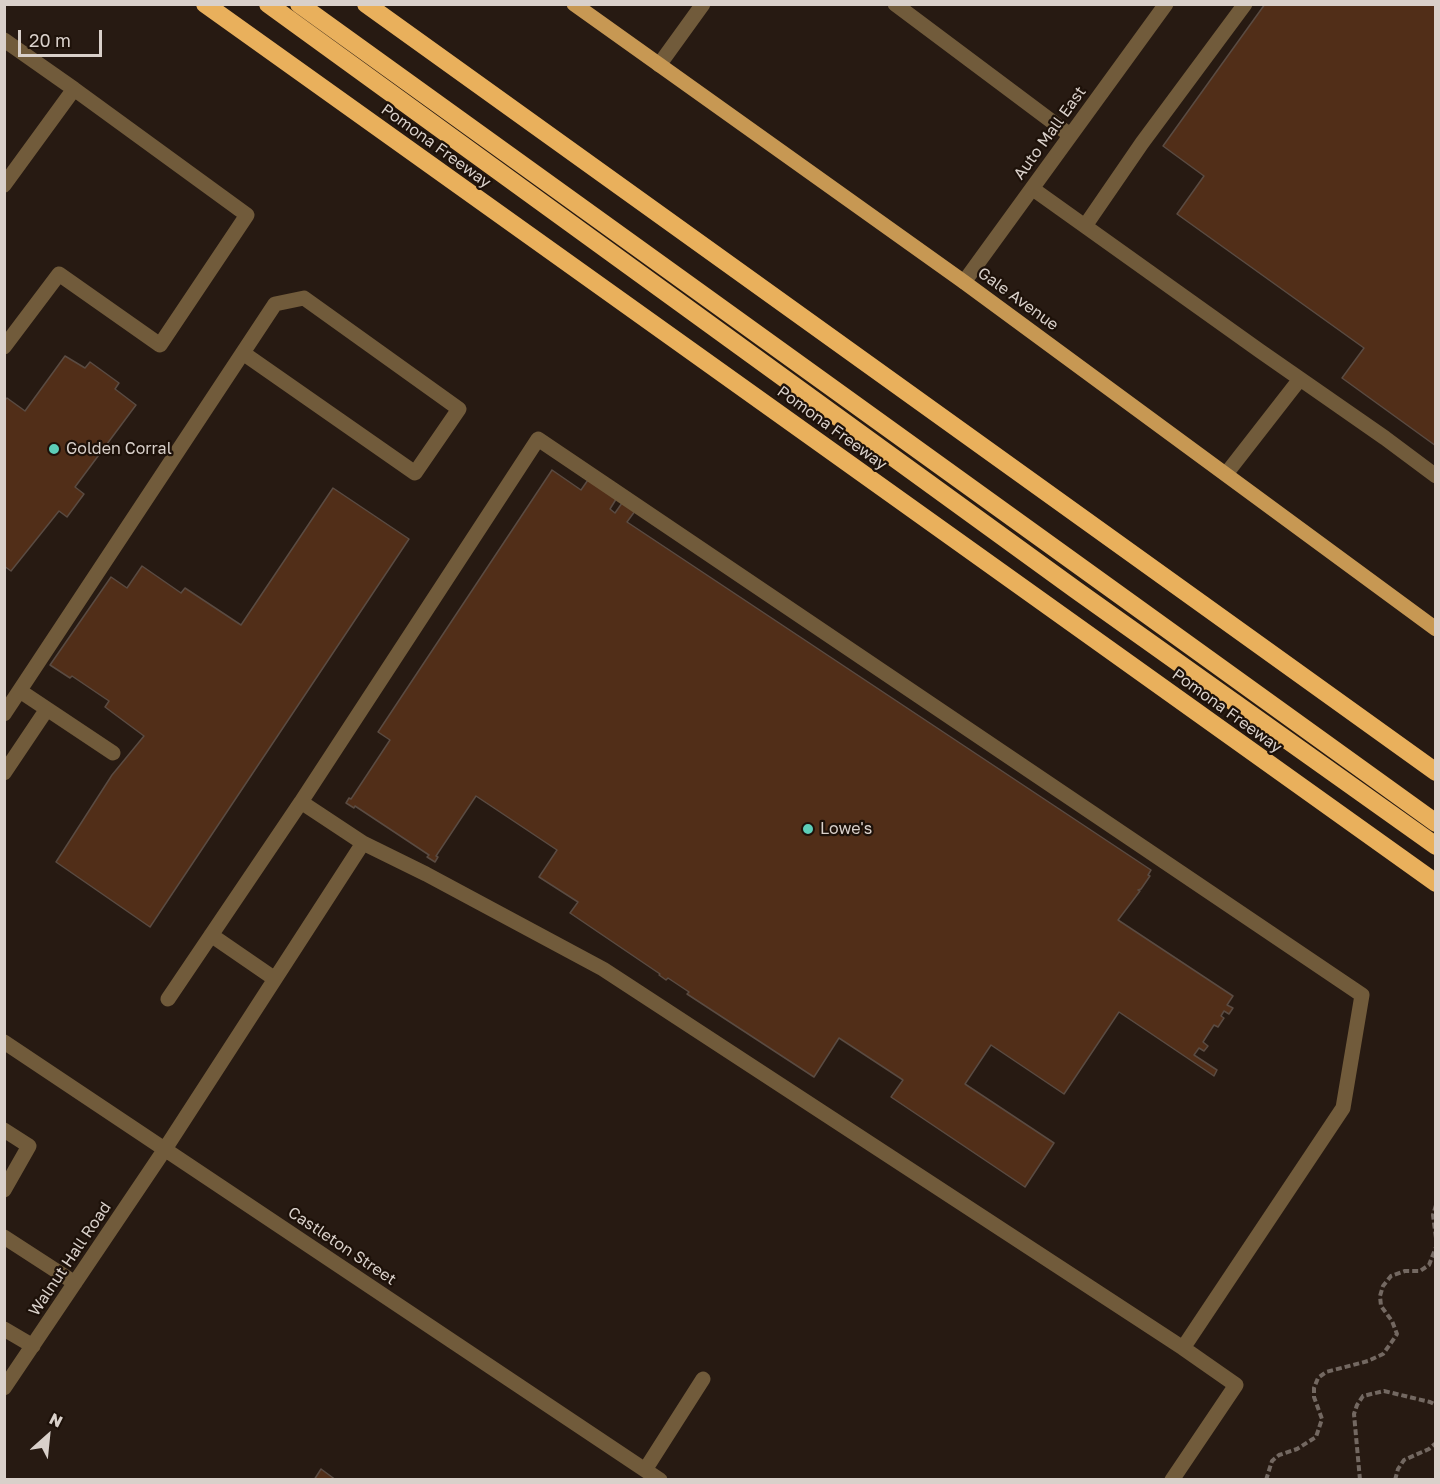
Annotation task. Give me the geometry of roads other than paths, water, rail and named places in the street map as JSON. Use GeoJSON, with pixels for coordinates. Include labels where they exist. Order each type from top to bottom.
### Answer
{"type":"FeatureCollection","features":[{"type":"Feature","properties":{"kind":"highway","name":"Pomona Freeway"},"geometry":{"type":"LineString","coordinates":[[205,4],[1436,883]]}},
{"type":"Feature","properties":{"kind":"highway"},"geometry":{"type":"LineString","coordinates":[[268,4],[1076,590],[1436,846]]}},
{"type":"Feature","properties":{"kind":"highway"},"geometry":{"type":"LineString","coordinates":[[299,4],[1436,823]]}},
{"type":"Feature","properties":{"kind":"highway"},"geometry":{"type":"LineString","coordinates":[[366,4],[1436,772]]}},
{"type":"Feature","properties":{"kind":"main road","name":"Gale Avenue"},"geometry":{"type":"LineString","coordinates":[[574,4],[964,282],[1436,628]]}},
{"type":"Feature","properties":{"kind":"street"},"geometry":{"type":"LineString","coordinates":[[659,65],[703,4]]}},
{"type":"Feature","properties":{"kind":"street"},"geometry":{"type":"LineString","coordinates":[[895,4],[1070,135]]}},
{"type":"Feature","properties":{"kind":"street","name":"Auto Mall East"},"geometry":{"type":"LineString","coordinates":[[964,282],[1166,4]]}},
{"type":"Feature","properties":{"kind":"street"},"geometry":{"type":"LineString","coordinates":[[1085,226],[1142,143],[1245,4]]}},
{"type":"Feature","properties":{"kind":"street"},"geometry":{"type":"LineString","coordinates":[[4,40],[247,215],[160,345],[59,274],[4,347]]}},
{"type":"Feature","properties":{"kind":"street"},"geometry":{"type":"LineString","coordinates":[[4,185],[74,89]]}},
{"type":"Feature","properties":{"kind":"street"},"geometry":{"type":"LineString","coordinates":[[1033,189],[1436,476]]}},
{"type":"Feature","properties":{"kind":"street"},"geometry":{"type":"LineString","coordinates":[[4,714],[275,304],[304,298],[459,409],[415,473],[243,353]]}},
{"type":"Feature","properties":{"kind":"street"},"geometry":{"type":"LineString","coordinates":[[1226,474],[1300,379]]}},
{"type":"Feature","properties":{"kind":"street"},"geometry":{"type":"LineString","coordinates":[[168,999],[301,802],[538,439],[1362,995],[1343,1108],[1184,1348]]}},
{"type":"Feature","properties":{"kind":"street"},"geometry":{"type":"LineString","coordinates":[[20,691],[113,753]]}},
{"type":"Feature","properties":{"kind":"street"},"geometry":{"type":"LineString","coordinates":[[4,772],[47,709]]}},
{"type":"Feature","properties":{"kind":"street"},"geometry":{"type":"LineString","coordinates":[[301,802],[363,843],[426,874],[603,969],[1184,1348],[1236,1385],[1172,1479]]}},
{"type":"Feature","properties":{"kind":"street","name":"Walnut Hall Road"},"geometry":{"type":"LineString","coordinates":[[4,1388],[165,1149],[363,843]]}},
{"type":"Feature","properties":{"kind":"street"},"geometry":{"type":"LineString","coordinates":[[211,935],[275,979]]}},
{"type":"Feature","properties":{"kind":"street","name":"Castleton Street"},"geometry":{"type":"LineString","coordinates":[[4,1042],[660,1479]]}},
{"type":"Feature","properties":{"kind":"street"},"geometry":{"type":"LineString","coordinates":[[4,1130],[29,1146],[4,1190]]}},
{"type":"Feature","properties":{"kind":"street"},"geometry":{"type":"LineString","coordinates":[[4,1237],[75,1283]]}},
{"type":"Feature","properties":{"kind":"street"},"geometry":{"type":"LineString","coordinates":[[4,1329],[33,1346]]}},
{"type":"Feature","properties":{"kind":"street"},"geometry":{"type":"LineString","coordinates":[[645,1470],[703,1379]]}},
{"type":"Feature","properties":{"kind":"place","name":"Golden Corral"},"geometry":{"type":"Point","coordinates":[54,449]}},
{"type":"Feature","properties":{"kind":"place","name":"Lowe's"},"geometry":{"type":"Point","coordinates":[808,829]}}]}
